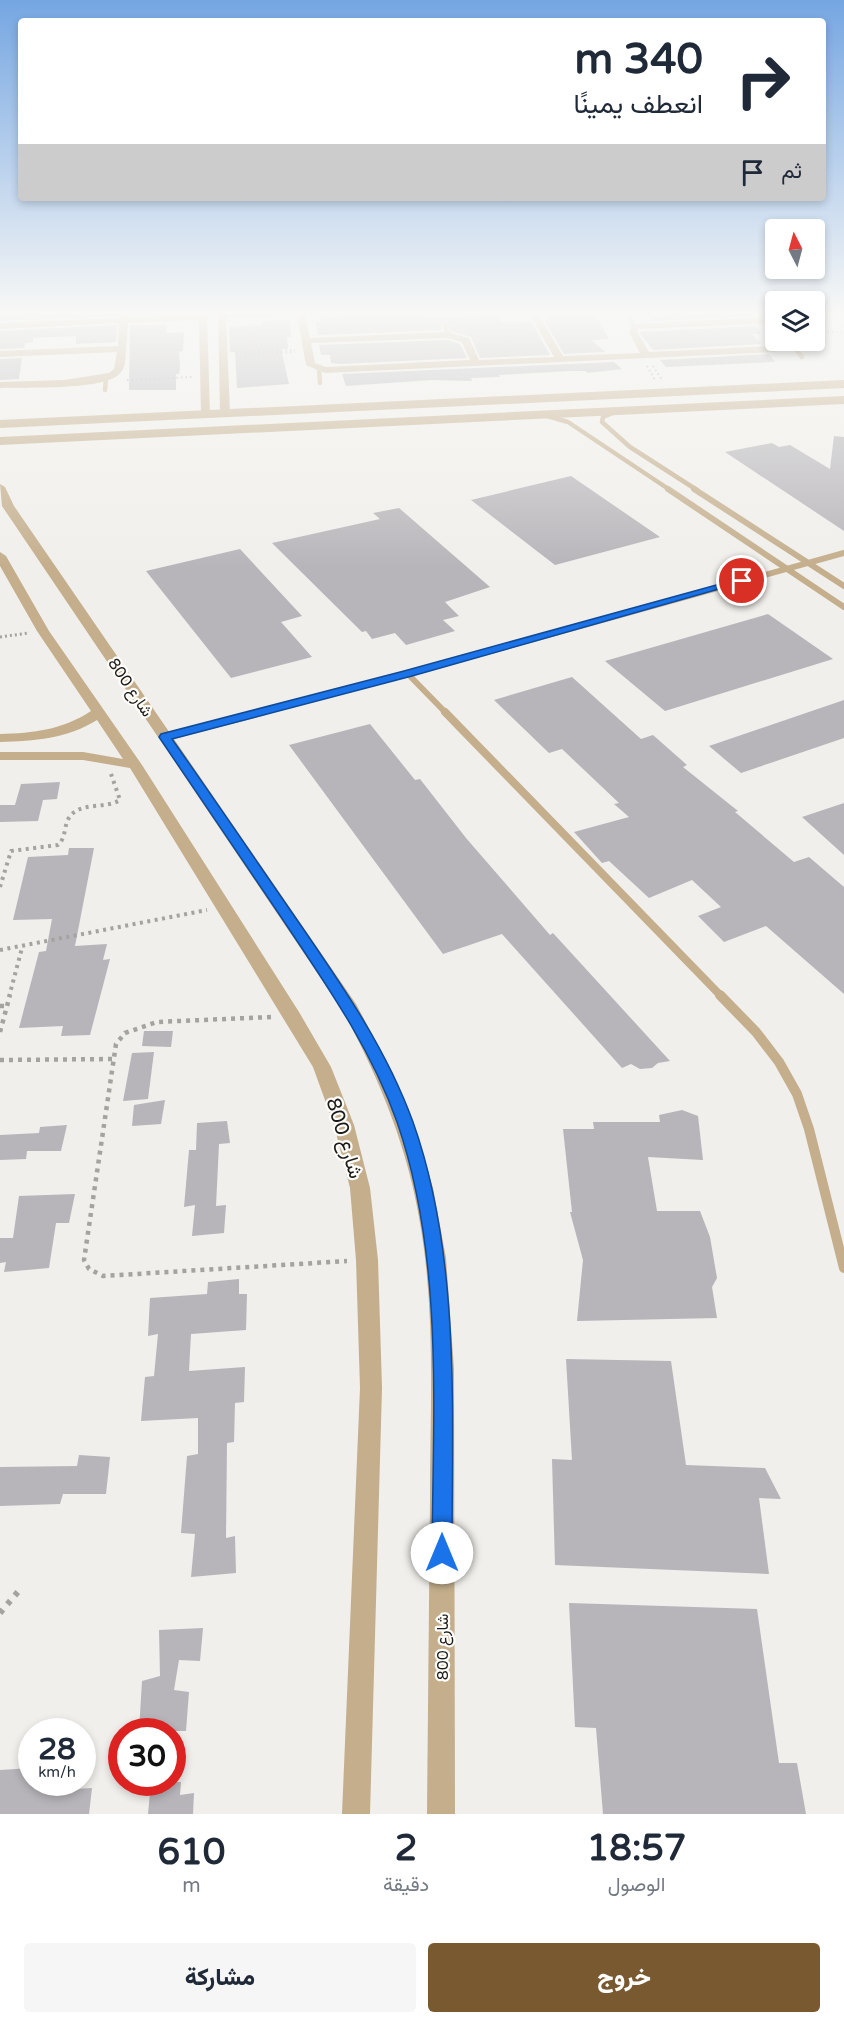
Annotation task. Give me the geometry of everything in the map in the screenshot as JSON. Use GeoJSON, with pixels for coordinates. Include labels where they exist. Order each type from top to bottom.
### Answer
{"type":"FeatureCollection","features":[{"type":"Feature","properties":{"kind":"street"},"geometry":{"type":"LineString","coordinates":[[206,399],[206,414]]}},
{"type":"Feature","properties":{"kind":"street"},"geometry":{"type":"LineString","coordinates":[[225,399],[225,413]]}},
{"type":"Feature","properties":{"kind":"street"},"geometry":{"type":"LineString","coordinates":[[0,423],[529,399]]}},
{"type":"Feature","properties":{"kind":"street"},"geometry":{"type":"LineString","coordinates":[[614,399],[621,405],[615,411]]}},
{"type":"Feature","properties":{"kind":"street"},"geometry":{"type":"LineString","coordinates":[[0,441],[844,400]]}},
{"type":"Feature","properties":{"kind":"street","name":"شارع 800"},"geometry":{"type":"LineString","coordinates":[[0,487],[8,506],[350,1008],[380,1062],[405,1122],[424,1190],[436,1266],[443,1387],[441,1814]]}},
{"type":"Feature","properties":{"kind":"street","name":"شارع 800"},"geometry":{"type":"LineString","coordinates":[[0,556],[43,631],[135,765],[293,1017],[322,1067],[344,1125],[360,1188],[367,1260],[371,1388],[356,1814]]}},
{"type":"Feature","properties":{"kind":"street"},"geometry":{"type":"LineString","coordinates":[[0,738],[52,735],[79,726],[99,712]]}},
{"type":"Feature","properties":{"kind":"street"},"geometry":{"type":"LineString","coordinates":[[0,756],[55,755],[110,760],[135,765]]}},
{"type":"Feature","properties":{"kind":"lane"},"geometry":{"type":"LineString","coordinates":[[615,411],[603,417],[603,424],[630,447],[844,586]]}},
{"type":"Feature","properties":{"kind":"lane"},"geometry":{"type":"LineString","coordinates":[[543,415],[568,422],[844,607]]}},
{"type":"Feature","properties":{"kind":"lane"},"geometry":{"type":"LineString","coordinates":[[654,481],[675,476]]}},
{"type":"Feature","properties":{"kind":"lane"},"geometry":{"type":"LineString","coordinates":[[165,737],[408,674],[844,553]]}},
{"type":"Feature","properties":{"kind":"lane"},"geometry":{"type":"LineString","coordinates":[[408,674],[756,1032],[779,1062],[797,1094],[809,1129],[844,1268]]}},
{"type":"Feature","properties":{"kind":"path"},"geometry":{"type":"LineString","coordinates":[[0,637],[43,631]]}},
{"type":"Feature","properties":{"kind":"path"},"geometry":{"type":"LineString","coordinates":[[0,887],[11,851],[18,848],[56,846],[63,840],[68,820],[72,814],[82,810],[106,807],[120,800],[110,772],[110,760]]}},
{"type":"Feature","properties":{"kind":"path"},"geometry":{"type":"LineString","coordinates":[[0,950],[22,948],[225,906]]}},
{"type":"Feature","properties":{"kind":"path"},"geometry":{"type":"LineString","coordinates":[[0,1032],[22,948]]}},
{"type":"Feature","properties":{"kind":"path"},"geometry":{"type":"LineString","coordinates":[[0,1006],[7,1006]]}},
{"type":"Feature","properties":{"kind":"path"},"geometry":{"type":"LineString","coordinates":[[293,1017],[157,1022],[126,1033],[116,1044],[83,1256],[88,1269],[103,1276],[367,1260]]}},
{"type":"Feature","properties":{"kind":"path"},"geometry":{"type":"LineString","coordinates":[[0,1060],[114,1059]]}},
{"type":"Feature","properties":{"kind":"path"},"geometry":{"type":"LineString","coordinates":[[0,1613],[22,1587]]}},
{"type":"Feature","properties":{"kind":"building"},"geometry":{"type":"Polygon","coordinates":[[[834,436],[844,437],[844,531],[725,452],[772,443],[779,447],[790,445],[830,469],[834,436]]]}},
{"type":"Feature","properties":{"kind":"building"},"geometry":{"type":"Polygon","coordinates":[[[571,476],[660,537],[555,565],[471,500],[571,476]]]}},
{"type":"Feature","properties":{"kind":"building"},"geometry":{"type":"Polygon","coordinates":[[[399,508],[490,587],[445,602],[459,616],[443,620],[455,631],[406,645],[395,633],[372,639],[366,631],[362,632],[272,543],[380,519],[373,513],[399,508]]]}},
{"type":"Feature","properties":{"kind":"building"},"geometry":{"type":"Polygon","coordinates":[[[240,549],[302,616],[281,622],[312,657],[231,678],[146,571],[240,549]]]}},
{"type":"Feature","properties":{"kind":"building"},"geometry":{"type":"Polygon","coordinates":[[[768,614],[833,659],[665,711],[605,661],[768,614]]]}},
{"type":"Feature","properties":{"kind":"building"},"geometry":{"type":"Polygon","coordinates":[[[572,677],[641,739],[653,735],[687,765],[683,767],[738,811],[735,812],[794,862],[809,857],[844,887],[844,994],[766,926],[724,942],[698,916],[721,907],[692,880],[649,898],[609,861],[602,863],[574,832],[629,817],[614,804],[619,803],[562,749],[549,753],[494,700],[572,677]]]}},
{"type":"Feature","properties":{"kind":"building"},"geometry":{"type":"Polygon","coordinates":[[[844,700],[844,738],[741,773],[709,746],[844,700]]]}},
{"type":"Feature","properties":{"kind":"building"},"geometry":{"type":"Polygon","coordinates":[[[370,724],[415,780],[420,779],[466,838],[550,935],[553,933],[670,1061],[658,1063],[652,1068],[640,1069],[631,1064],[622,1068],[502,934],[443,954],[289,745],[370,724]]]}},
{"type":"Feature","properties":{"kind":"building"},"geometry":{"type":"Polygon","coordinates":[[[60,782],[57,799],[43,800],[38,821],[0,822],[0,805],[15,805],[21,784],[60,782]]]}},
{"type":"Feature","properties":{"kind":"building"},"geometry":{"type":"Polygon","coordinates":[[[844,803],[844,855],[802,817],[844,803]]]}},
{"type":"Feature","properties":{"kind":"building"},"geometry":{"type":"Polygon","coordinates":[[[69,848],[94,848],[75,946],[107,944],[103,960],[110,959],[90,1035],[61,1036],[63,1026],[19,1028],[39,952],[46,951],[52,919],[13,920],[28,857],[68,855],[69,848]]]}},
{"type":"Feature","properties":{"kind":"building"},"geometry":{"type":"Polygon","coordinates":[[[144,1031],[173,1031],[171,1047],[142,1046],[144,1031]]]}},
{"type":"Feature","properties":{"kind":"building"},"geometry":{"type":"Polygon","coordinates":[[[154,1052],[148,1099],[123,1101],[132,1053],[154,1052]]]}},
{"type":"Feature","properties":{"kind":"building"},"geometry":{"type":"Polygon","coordinates":[[[165,1100],[161,1124],[132,1126],[134,1105],[165,1100]]]}},
{"type":"Feature","properties":{"kind":"building"},"geometry":{"type":"Polygon","coordinates":[[[682,1110],[698,1116],[703,1160],[648,1157],[657,1211],[700,1211],[710,1237],[717,1278],[712,1287],[717,1318],[577,1321],[583,1260],[570,1212],[572,1212],[563,1129],[594,1129],[593,1122],[660,1122],[659,1115],[682,1110]]]}},
{"type":"Feature","properties":{"kind":"building"},"geometry":{"type":"Polygon","coordinates":[[[227,1121],[230,1143],[219,1144],[216,1206],[226,1205],[224,1233],[192,1236],[195,1205],[184,1207],[189,1150],[196,1150],[197,1123],[227,1121]]]}},
{"type":"Feature","properties":{"kind":"building"},"geometry":{"type":"Polygon","coordinates":[[[67,1125],[61,1151],[27,1151],[26,1159],[0,1160],[0,1135],[39,1133],[40,1127],[67,1125]]]}},
{"type":"Feature","properties":{"kind":"building"},"geometry":{"type":"Polygon","coordinates":[[[75,1194],[69,1223],[56,1223],[49,1268],[4,1272],[6,1262],[0,1263],[0,1238],[13,1238],[19,1196],[75,1194]]]}},
{"type":"Feature","properties":{"kind":"building"},"geometry":{"type":"Polygon","coordinates":[[[239,1279],[239,1294],[247,1294],[246,1330],[191,1334],[189,1371],[245,1367],[244,1402],[235,1403],[234,1442],[227,1443],[226,1538],[235,1536],[236,1573],[191,1577],[195,1534],[181,1533],[187,1456],[198,1454],[198,1418],[141,1421],[145,1377],[154,1376],[158,1334],[148,1336],[150,1298],[207,1294],[208,1282],[239,1279]]]}},
{"type":"Feature","properties":{"kind":"building"},"geometry":{"type":"Polygon","coordinates":[[[566,1359],[671,1361],[686,1465],[765,1468],[781,1499],[759,1498],[769,1574],[555,1565],[552,1459],[572,1460],[566,1359]]]}},
{"type":"Feature","properties":{"kind":"building"},"geometry":{"type":"Polygon","coordinates":[[[79,1455],[110,1457],[106,1494],[63,1494],[60,1504],[0,1506],[0,1467],[77,1466],[79,1455]]]}},
{"type":"Feature","properties":{"kind":"building"},"geometry":{"type":"Polygon","coordinates":[[[569,1603],[757,1609],[779,1763],[797,1763],[806,1814],[603,1814],[596,1728],[575,1727],[569,1603]]]}},
{"type":"Feature","properties":{"kind":"building"},"geometry":{"type":"Polygon","coordinates":[[[203,1628],[200,1661],[179,1660],[174,1690],[189,1692],[186,1731],[186,1718],[140,1718],[142,1681],[160,1676],[159,1630],[203,1628]]]}},
{"type":"Feature","properties":{"kind":"building"},"geometry":{"type":"Polygon","coordinates":[[[18,1769],[18,1796],[91,1796],[89,1814],[0,1814],[0,1770],[18,1769]]]}},
{"type":"Feature","properties":{"kind":"building"},"geometry":{"type":"Polygon","coordinates":[[[194,1793],[193,1814],[148,1814],[150,1796],[186,1796],[194,1793]]]}},
{"type":"Feature","properties":{"kind":"route"},"geometry":{"type":"LineString","coordinates":[[442,1553],[443,1387],[436,1266],[424,1190],[405,1122],[380,1062],[350,1008],[165,737],[408,674],[742,581]]}}]}
